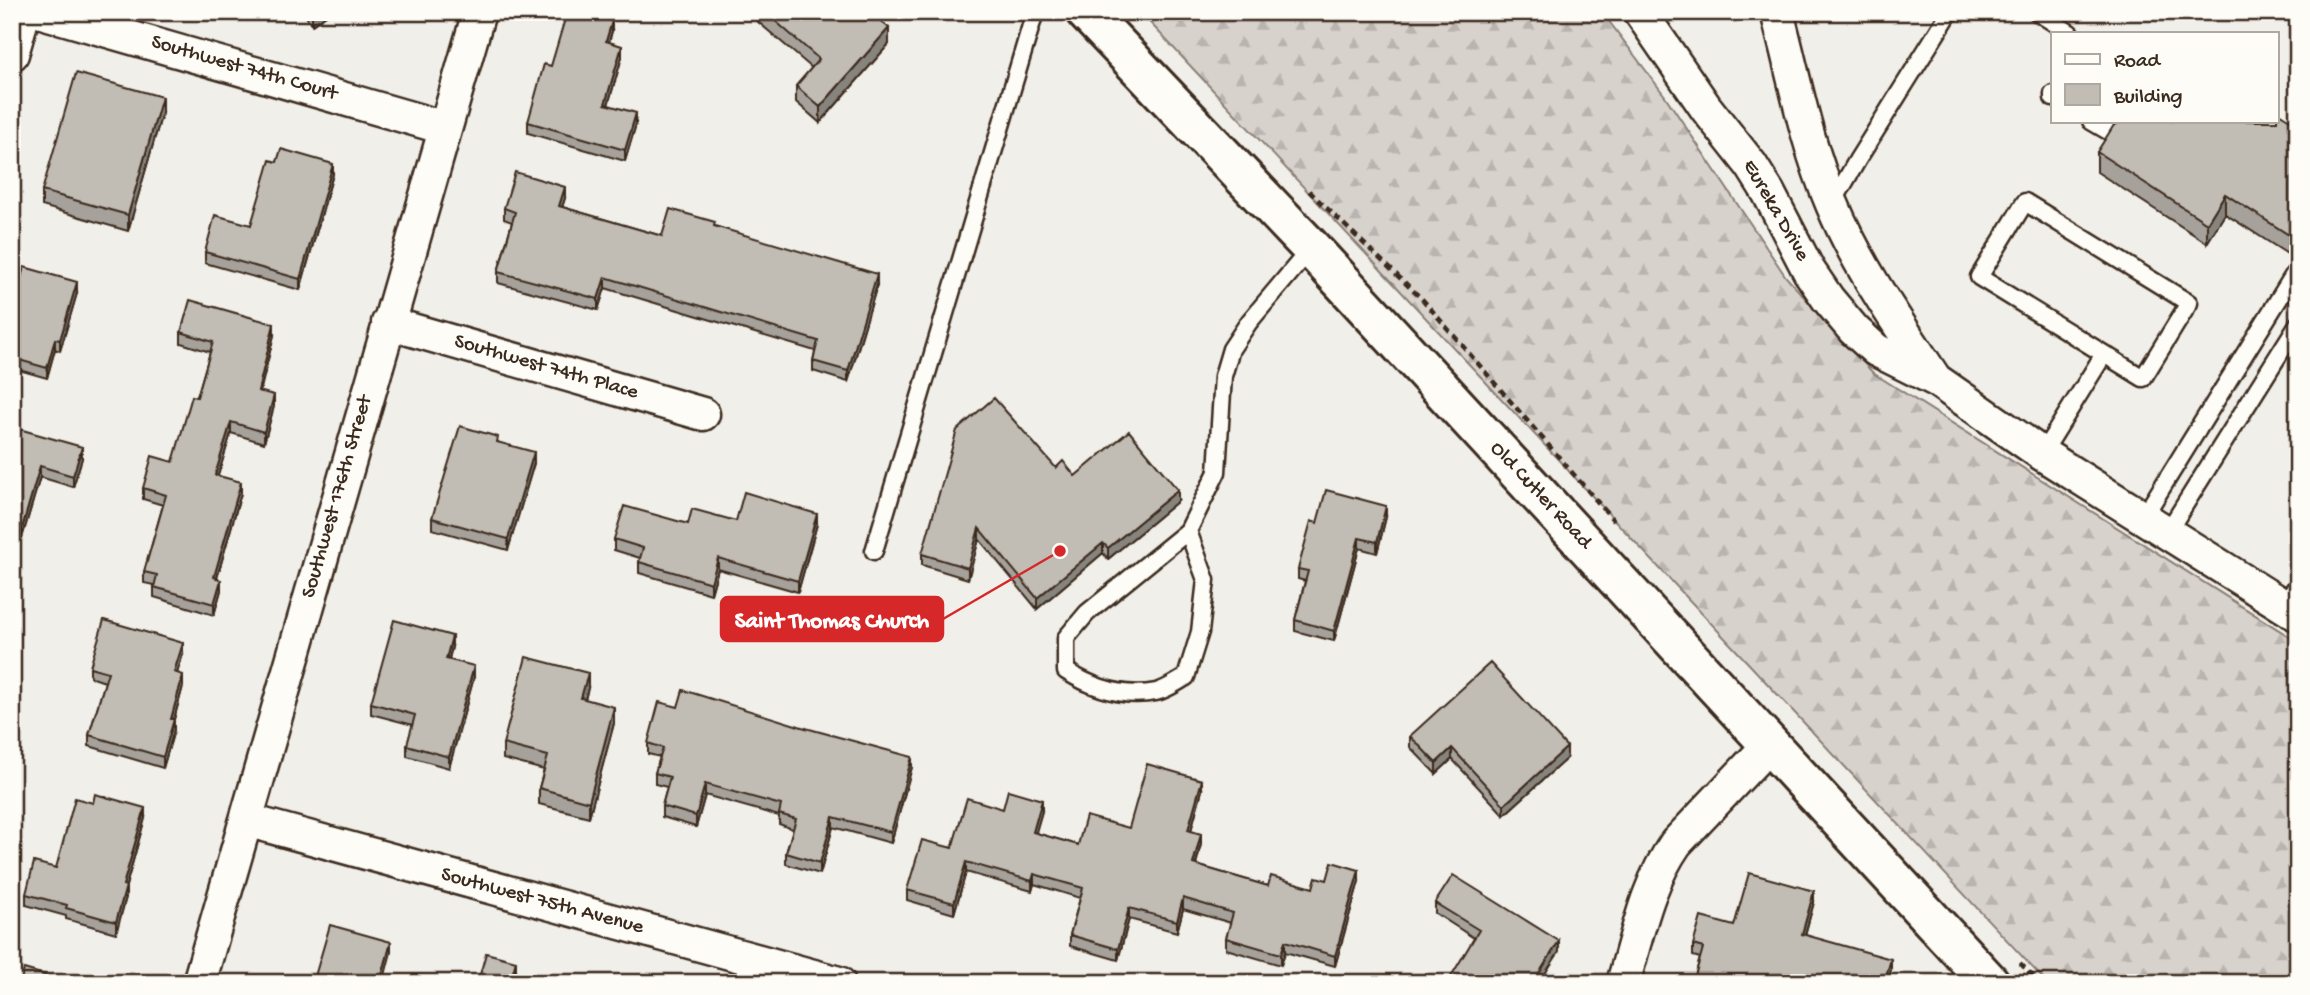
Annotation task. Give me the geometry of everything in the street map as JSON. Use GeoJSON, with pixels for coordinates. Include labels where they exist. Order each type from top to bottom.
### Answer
{"type":"FeatureCollection","features":[{"type":"Feature","properties":{"kind":"main road","name":"Old Cutler Road"},"geometry":{"type":"LineString","coordinates":[[1086,12],[1311,248],[1990,983]]}},
{"type":"Feature","properties":{"kind":"street"},"geometry":{"type":"LineString","coordinates":[[12,54],[24,12]]}},
{"type":"Feature","properties":{"kind":"street","name":"Southwest 74th Court"},"geometry":{"type":"LineString","coordinates":[[42,12],[445,128]]}},
{"type":"Feature","properties":{"kind":"street","name":"Southwest 176th Street"},"geometry":{"type":"LineString","coordinates":[[199,983],[479,12]]}},
{"type":"Feature","properties":{"kind":"street","name":"Eureka Drive"},"geometry":{"type":"LineString","coordinates":[[1640,12],[1706,108],[1751,165],[1828,299],[1854,330],[1876,350],[1936,380],[2042,454],[2155,525],[2293,602]]}},
{"type":"Feature","properties":{"kind":"street","name":"Eureka Drive"},"geometry":{"type":"LineString","coordinates":[[1777,12],[1818,167],[1832,205],[1878,293],[1936,380]]}},
{"type":"Feature","properties":{"kind":"street"},"geometry":{"type":"LineString","coordinates":[[1790,237],[1832,205]]}},
{"type":"Feature","properties":{"kind":"street","name":"Southwest 74th Place"},"geometry":{"type":"LineString","coordinates":[[388,323],[703,414]]}},
{"type":"Feature","properties":{"kind":"street"},"geometry":{"type":"LineString","coordinates":[[1623,983],[1642,913],[1666,857],[1769,745]]}},
{"type":"Feature","properties":{"kind":"street","name":"Southwest 75th Avenue"},"geometry":{"type":"LineString","coordinates":[[246,820],[839,983]]}},
{"type":"Feature","properties":{"kind":"lane"},"geometry":{"type":"LineString","coordinates":[[874,551],[1035,12]]}},
{"type":"Feature","properties":{"kind":"lane"},"geometry":{"type":"LineString","coordinates":[[1832,205],[1950,12]]}},
{"type":"Feature","properties":{"kind":"lane"},"geometry":{"type":"LineString","coordinates":[[2037,12],[2068,32]]}},
{"type":"Feature","properties":{"kind":"lane"},"geometry":{"type":"LineString","coordinates":[[2093,122],[2115,135]]}},
{"type":"Feature","properties":{"kind":"lane"},"geometry":{"type":"LineString","coordinates":[[2025,202],[2189,303],[2143,378],[2104,354],[1979,277],[2025,202]]}},
{"type":"Feature","properties":{"kind":"lane"},"geometry":{"type":"LineString","coordinates":[[1188,531],[1206,580],[1200,632],[1186,677],[1158,692],[1123,693],[1087,684],[1066,671],[1066,638],[1087,613],[1188,531],[1217,472],[1223,376],[1231,349],[1311,248]]}},
{"type":"Feature","properties":{"kind":"lane"},"geometry":{"type":"LineString","coordinates":[[2155,525],[2298,268]]}},
{"type":"Feature","properties":{"kind":"lane"},"geometry":{"type":"LineString","coordinates":[[2155,525],[2298,324]]}},
{"type":"Feature","properties":{"kind":"lane"},"geometry":{"type":"LineString","coordinates":[[2042,454],[2104,354]]}},
{"type":"Feature","properties":{"kind":"green space"},"geometry":{"type":"Polygon","coordinates":[[[1140,12],[1602,12],[1665,96],[1786,277],[1873,373],[2298,642],[2298,983],[2047,983],[1140,12]]]}},
{"type":"Feature","properties":{"kind":"building"},"geometry":{"type":"Polygon","coordinates":[[[567,12],[583,12],[612,21],[606,41],[622,46],[605,104],[636,113],[625,150],[528,122],[544,64],[551,66],[567,12]]]}},
{"type":"Feature","properties":{"kind":"building"},"geometry":{"type":"Polygon","coordinates":[[[765,12],[870,12],[889,28],[820,107],[796,86],[819,59],[765,12]]]}},
{"type":"Feature","properties":{"kind":"building"},"geometry":{"type":"Polygon","coordinates":[[[76,73],[162,97],[128,215],[42,191],[76,73]]]}},
{"type":"Feature","properties":{"kind":"building"},"geometry":{"type":"Polygon","coordinates":[[[2298,108],[2298,221],[2289,235],[2225,194],[2207,223],[2097,152],[2114,125],[2122,122],[2278,122],[2278,113],[2290,120],[2298,108]]]}},
{"type":"Feature","properties":{"kind":"building"},"geometry":{"type":"Polygon","coordinates":[[[281,149],[333,164],[300,279],[205,252],[215,215],[251,225],[270,160],[277,162],[281,149]]]}},
{"type":"Feature","properties":{"kind":"building"},"geometry":{"type":"Polygon","coordinates":[[[515,172],[565,187],[559,206],[662,236],[670,209],[715,222],[714,226],[877,274],[848,371],[813,361],[818,341],[605,277],[598,299],[498,272],[515,212],[504,208],[515,172]]]}},
{"type":"Feature","properties":{"kind":"building"},"geometry":{"type":"Polygon","coordinates":[[[24,267],[77,282],[60,340],[55,339],[47,368],[12,358],[12,309],[24,267]]]}},
{"type":"Feature","properties":{"kind":"building"},"geometry":{"type":"Polygon","coordinates":[[[190,300],[274,324],[258,391],[274,395],[264,432],[231,422],[215,475],[241,482],[214,577],[221,580],[214,604],[154,587],[157,575],[144,572],[166,495],[143,488],[152,456],[173,462],[192,396],[197,397],[213,342],[181,332],[190,300]]]}},
{"type":"Feature","properties":{"kind":"building"},"geometry":{"type":"Polygon","coordinates":[[[994,398],[1056,468],[1063,461],[1075,476],[1129,431],[1178,490],[1108,548],[1103,543],[1037,598],[979,528],[968,568],[922,554],[957,430],[994,398]]]}},
{"type":"Feature","properties":{"kind":"building"},"geometry":{"type":"Polygon","coordinates":[[[460,426],[498,437],[497,442],[534,452],[508,539],[432,518],[460,426]]]}},
{"type":"Feature","properties":{"kind":"building"},"geometry":{"type":"Polygon","coordinates":[[[12,427],[82,447],[73,476],[40,466],[22,528],[16,526],[13,535],[12,427]]]}},
{"type":"Feature","properties":{"kind":"building"},"geometry":{"type":"Polygon","coordinates":[[[1326,490],[1386,506],[1377,542],[1359,538],[1334,631],[1295,620],[1308,571],[1298,569],[1311,521],[1317,523],[1326,490]]]}},
{"type":"Feature","properties":{"kind":"building"},"geometry":{"type":"Polygon","coordinates":[[[744,492],[817,514],[798,581],[718,558],[711,583],[639,562],[643,548],[614,539],[624,506],[688,524],[692,509],[736,521],[744,492]]]}},
{"type":"Feature","properties":{"kind":"building"},"geometry":{"type":"Polygon","coordinates":[[[104,620],[183,643],[174,672],[183,675],[163,757],[89,735],[108,672],[90,667],[104,620]]]}},
{"type":"Feature","properties":{"kind":"building"},"geometry":{"type":"Polygon","coordinates":[[[394,620],[452,636],[446,659],[474,666],[449,757],[407,745],[415,715],[371,703],[394,620]]]}},
{"type":"Feature","properties":{"kind":"building"},"geometry":{"type":"Polygon","coordinates":[[[526,657],[588,673],[581,698],[614,707],[589,802],[539,788],[548,756],[503,744],[526,657]]]}},
{"type":"Feature","properties":{"kind":"building"},"geometry":{"type":"Polygon","coordinates":[[[1490,663],[1567,747],[1504,805],[1452,748],[1436,763],[1410,736],[1490,663]]]}},
{"type":"Feature","properties":{"kind":"building"},"geometry":{"type":"Polygon","coordinates":[[[683,690],[912,757],[891,832],[833,817],[820,863],[786,853],[796,819],[779,814],[781,805],[705,784],[696,816],[662,806],[670,777],[655,773],[663,748],[648,743],[659,702],[678,707],[683,690]]]}},
{"type":"Feature","properties":{"kind":"building"},"geometry":{"type":"Polygon","coordinates":[[[1147,764],[1202,780],[1188,830],[1201,834],[1193,864],[1268,886],[1271,876],[1313,888],[1316,877],[1327,880],[1332,862],[1359,870],[1335,956],[1285,941],[1281,954],[1226,938],[1233,913],[1183,898],[1177,921],[1129,908],[1118,949],[1070,935],[1083,888],[1034,874],[1032,881],[966,862],[954,903],[907,890],[922,840],[952,848],[967,798],[1003,809],[1008,790],[1042,800],[1033,832],[1078,845],[1086,816],[1129,828],[1147,764]]]}},
{"type":"Feature","properties":{"kind":"building"},"geometry":{"type":"Polygon","coordinates":[[[95,794],[145,808],[123,885],[126,886],[116,922],[26,894],[34,862],[56,868],[75,798],[93,803],[95,794]]]}},
{"type":"Feature","properties":{"kind":"building"},"geometry":{"type":"Polygon","coordinates":[[[1749,873],[1814,891],[1802,934],[1891,959],[1884,983],[1693,983],[1703,948],[1693,945],[1701,917],[1734,926],[1749,873]]]}},
{"type":"Feature","properties":{"kind":"building"},"geometry":{"type":"Polygon","coordinates":[[[1453,875],[1559,941],[1533,983],[1447,983],[1479,930],[1435,903],[1453,875]]]}},
{"type":"Feature","properties":{"kind":"building"},"geometry":{"type":"Polygon","coordinates":[[[330,925],[391,942],[380,983],[313,983],[330,925]]]}},
{"type":"Feature","properties":{"kind":"building"},"geometry":{"type":"Polygon","coordinates":[[[486,953],[516,961],[510,983],[469,983],[470,980],[478,982],[486,953]]]}},
{"type":"Feature","properties":{"kind":"building"},"geometry":{"type":"Polygon","coordinates":[[[24,969],[72,983],[20,983],[24,969]]]}},
{"type":"Feature","properties":{"kind":"place","name":"Saint Thomas Church"},"geometry":{"type":"Point","coordinates":[1060,551]}}]}
